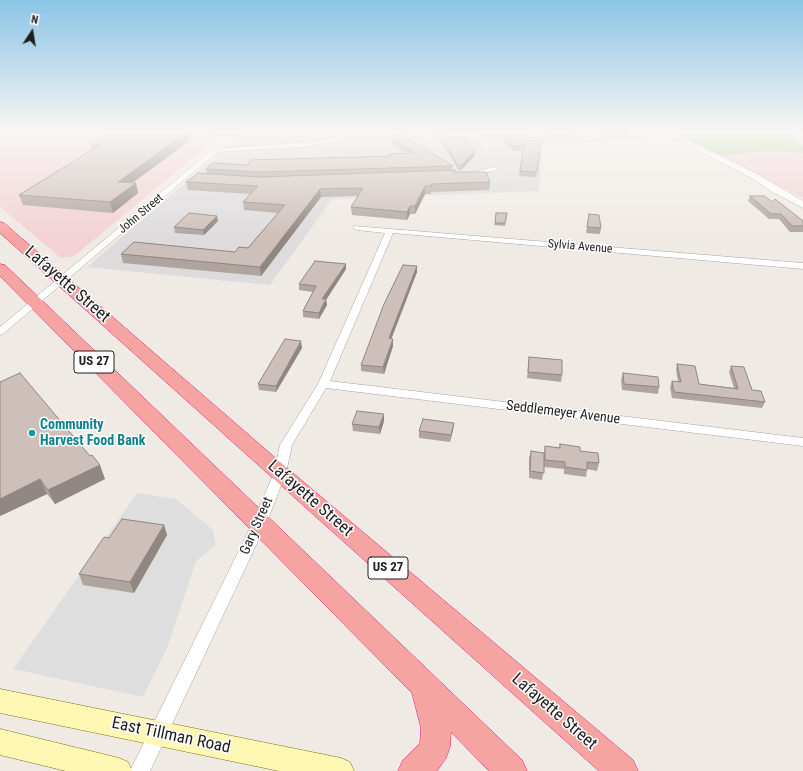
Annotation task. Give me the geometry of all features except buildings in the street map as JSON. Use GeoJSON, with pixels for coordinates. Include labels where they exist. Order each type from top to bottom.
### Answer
{"type":"FeatureCollection","features":[{"type":"Feature","properties":{"kind":"highway","name":"Lafayette Street"},"geometry":{"type":"LineString","coordinates":[[0,226],[280,473],[622,771]]}},
{"type":"Feature","properties":{"kind":"highway","name":"US 27"},"geometry":{"type":"LineString","coordinates":[[0,268],[511,771]]}},
{"type":"Feature","properties":{"kind":"highway"},"geometry":{"type":"LineString","coordinates":[[414,771],[428,758],[435,746],[436,728],[425,688]]}},
{"type":"Feature","properties":{"kind":"main road","name":"East Tillman Road"},"geometry":{"type":"LineString","coordinates":[[0,701],[341,771]]}},
{"type":"Feature","properties":{"kind":"main road"},"geometry":{"type":"LineString","coordinates":[[0,742],[119,771]]}},
{"type":"Feature","properties":{"kind":"street","name":"John Street"},"geometry":{"type":"LineString","coordinates":[[0,332],[189,176],[199,166]]}},
{"type":"Feature","properties":{"kind":"street"},"geometry":{"type":"LineString","coordinates":[[734,166],[803,204]]}},
{"type":"Feature","properties":{"kind":"street"},"geometry":{"type":"LineString","coordinates":[[466,174],[482,173],[496,169]]}},
{"type":"Feature","properties":{"kind":"street","name":"Sylvia Avenue"},"geometry":{"type":"LineString","coordinates":[[357,228],[803,266]]}},
{"type":"Feature","properties":{"kind":"street","name":"Gary Street"},"geometry":{"type":"LineString","coordinates":[[140,771],[259,524],[280,473],[286,445],[323,384],[390,231]]}},
{"type":"Feature","properties":{"kind":"street","name":"Seddlemeyer Avenue"},"geometry":{"type":"LineString","coordinates":[[323,384],[803,442]]}},
{"type":"Feature","properties":{"kind":"shaded area"},"geometry":{"type":"Polygon","coordinates":[[[0,166],[184,166],[74,256],[61,258],[0,207],[0,166]]]}},
{"type":"Feature","properties":{"kind":"shaded area"},"geometry":{"type":"Polygon","coordinates":[[[205,166],[541,166],[539,191],[332,199],[270,285],[87,267],[205,166]]]}},
{"type":"Feature","properties":{"kind":"shaded area"},"geometry":{"type":"Polygon","coordinates":[[[738,166],[803,166],[803,198],[738,166]]]}},
{"type":"Feature","properties":{"kind":"shaded area"},"geometry":{"type":"Polygon","coordinates":[[[137,493],[176,499],[213,530],[216,545],[196,561],[167,648],[143,697],[13,669],[137,493]]]}},
{"type":"Feature","properties":{"kind":"place","name":"Community Harvest Food Bank"},"geometry":{"type":"Point","coordinates":[32,433]}}]}
